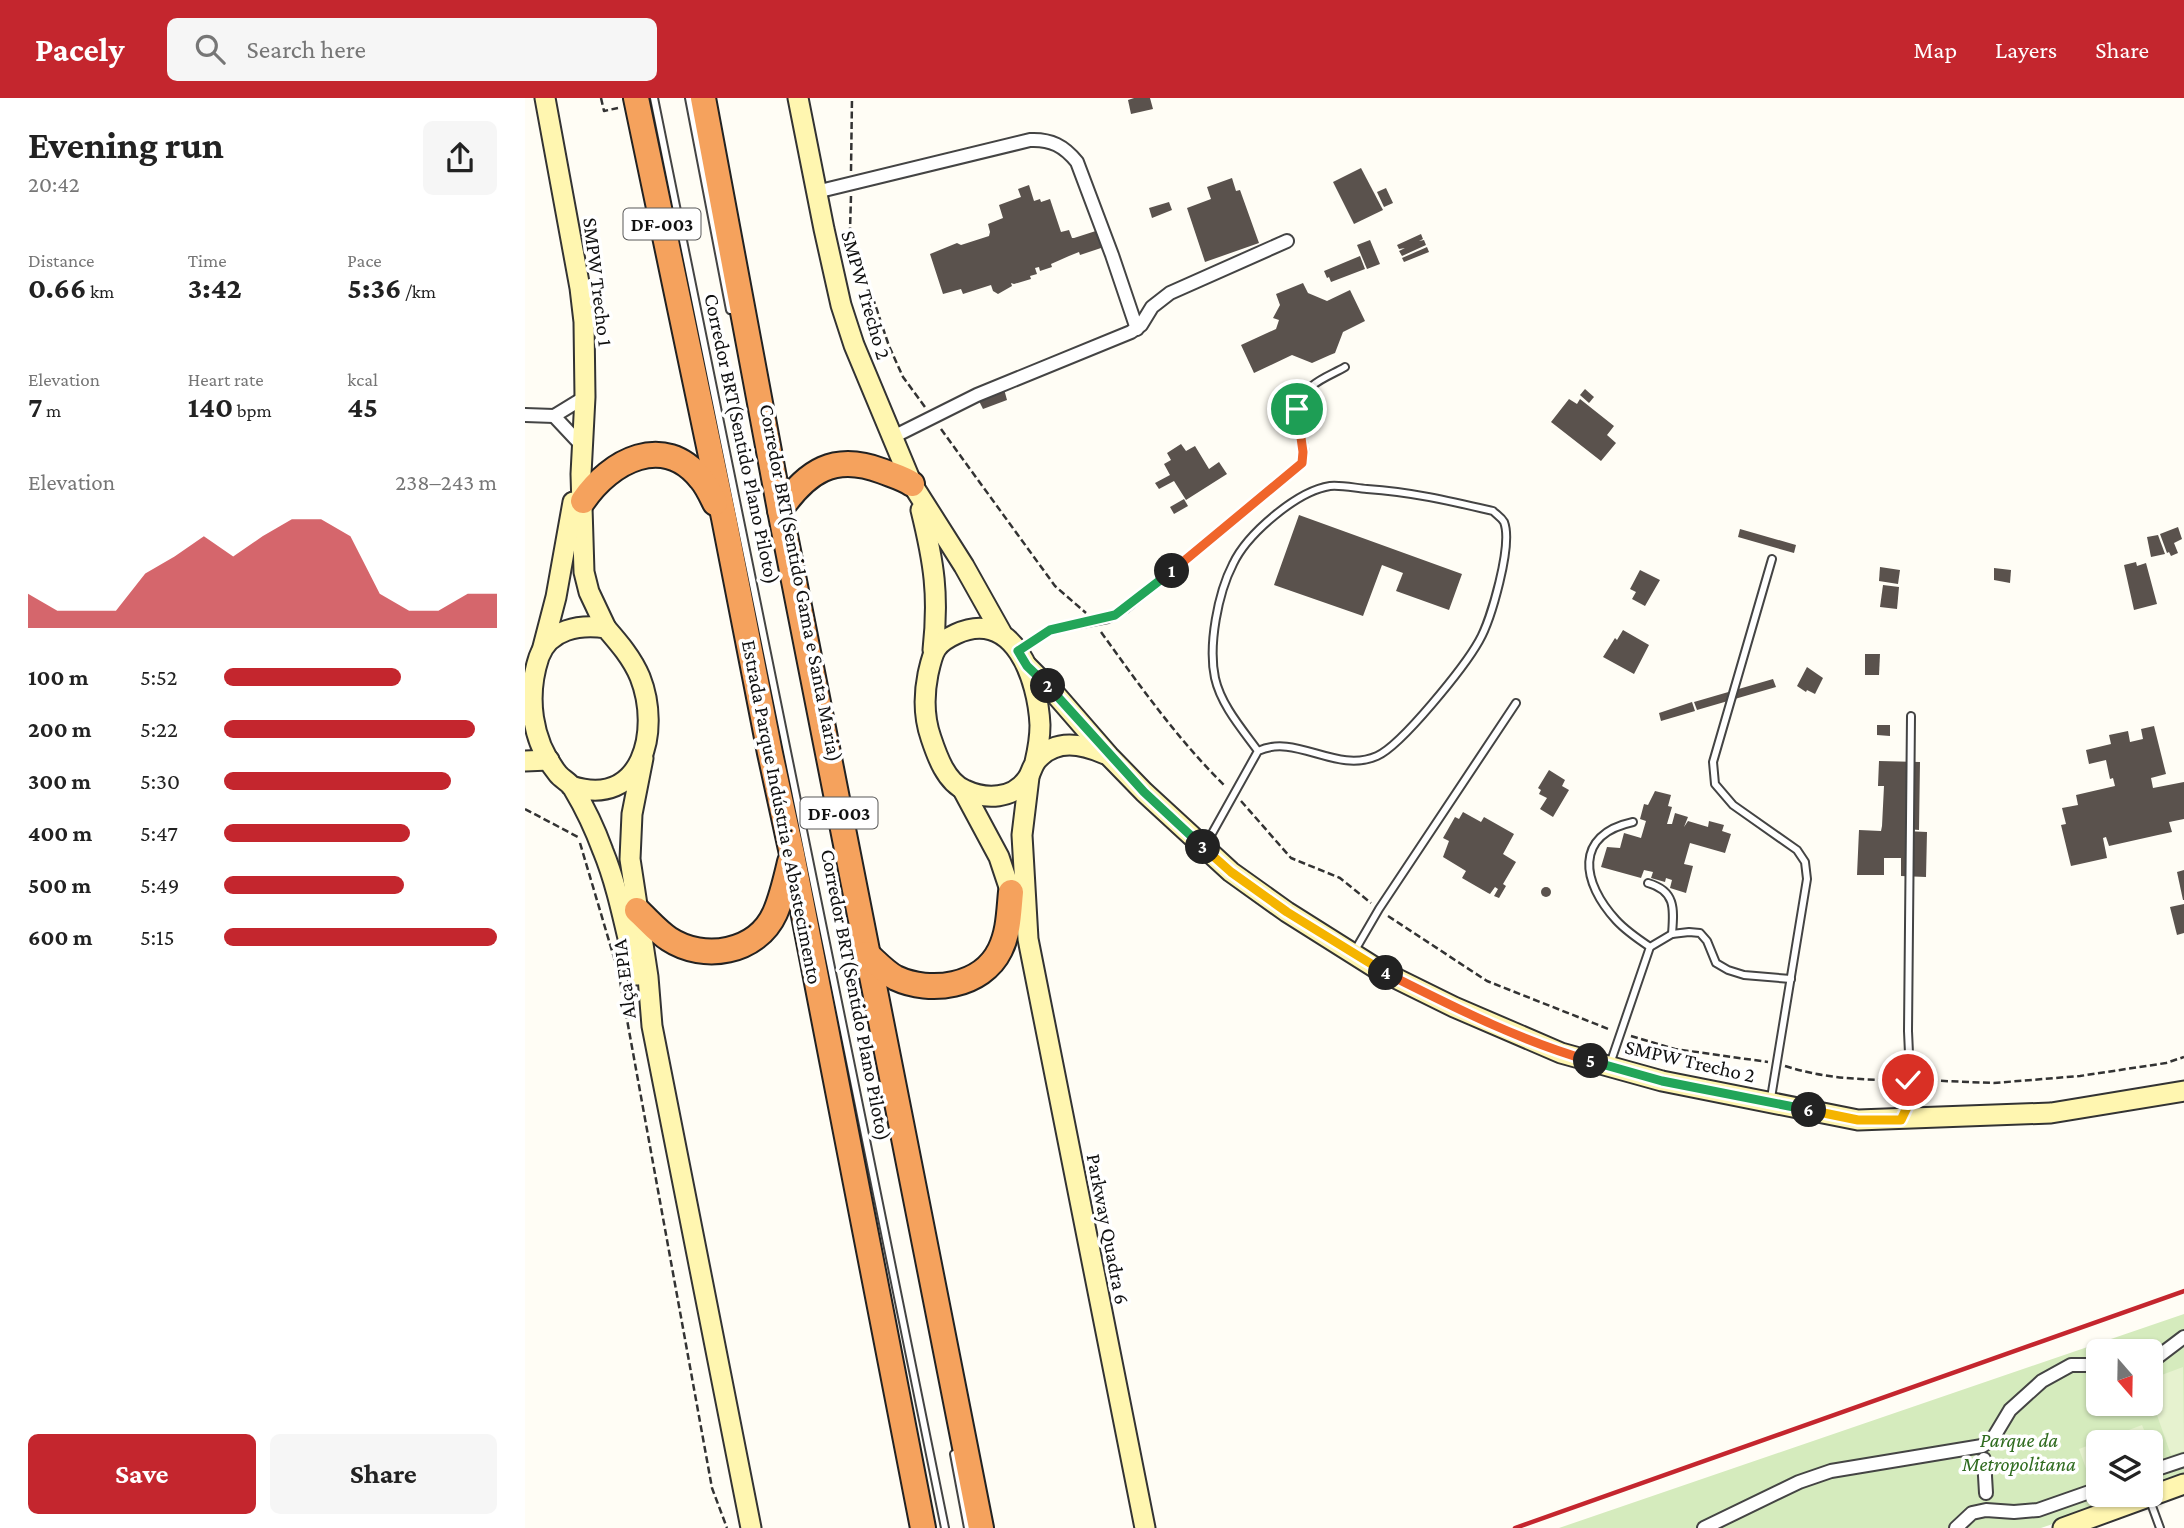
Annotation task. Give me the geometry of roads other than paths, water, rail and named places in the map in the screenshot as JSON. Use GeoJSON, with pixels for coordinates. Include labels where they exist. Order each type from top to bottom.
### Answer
{"type":"FeatureCollection","features":[{"type":"Feature","properties":{"kind":"highway","name":"DF-003"},"geometry":{"type":"LineString","coordinates":[[703,98],[780,510],[981,1528]]}},
{"type":"Feature","properties":{"kind":"highway","name":"Estrada Parque Indústria e Abastecimento"},"geometry":{"type":"LineString","coordinates":[[643,100],[923,1528]]}},
{"type":"Feature","properties":{"kind":"highway"},"geometry":{"type":"LineString","coordinates":[[583,501],[602,476],[614,467],[634,457],[652,455],[670,458],[687,466],[701,479],[724,518]]}},
{"type":"Feature","properties":{"kind":"highway"},"geometry":{"type":"LineString","coordinates":[[780,510],[803,481],[819,470],[838,464],[864,464],[915,490]]}},
{"type":"Feature","properties":{"kind":"highway"},"geometry":{"type":"LineString","coordinates":[[637,910],[668,939],[686,947],[705,952],[729,950],[747,944],[763,931],[775,914],[792,854]]}},
{"type":"Feature","properties":{"kind":"highway"},"geometry":{"type":"LineString","coordinates":[[867,954],[894,977],[909,983],[930,987],[957,984],[979,973],[999,952],[1008,929],[1011,892]]}},
{"type":"Feature","properties":{"kind":"street","name":"SMPW Trecho 1"},"geometry":{"type":"LineString","coordinates":[[545,98],[584,322],[584,448],[581,474]]}},
{"type":"Feature","properties":{"kind":"street","name":"SMPW Trecho 2"},"geometry":{"type":"LineString","coordinates":[[798,98],[841,305],[891,438],[915,490]]}},
{"type":"Feature","properties":{"kind":"street"},"geometry":{"type":"LineString","coordinates":[[817,192],[1030,140],[1045,140],[1058,144],[1069,151],[1077,162],[1137,329]]}},
{"type":"Feature","properties":{"kind":"street"},"geometry":{"type":"LineString","coordinates":[[891,438],[977,395],[1137,329],[1152,307],[1170,293],[1287,241]]}},
{"type":"Feature","properties":{"kind":"street"},"geometry":{"type":"LineString","coordinates":[[525,415],[554,416],[585,397]]}},
{"type":"Feature","properties":{"kind":"street"},"geometry":{"type":"LineString","coordinates":[[554,416],[584,448]]}},
{"type":"Feature","properties":{"kind":"street"},"geometry":{"type":"LineString","coordinates":[[581,474],[584,572],[589,592],[606,628],[627,652],[641,678],[646,705],[647,730],[643,758],[632,777],[606,791],[587,791],[571,786],[558,775],[534,723],[528,685],[542,649],[556,597],[573,501],[581,474]]}},
{"type":"Feature","properties":{"kind":"street"},"geometry":{"type":"LineString","coordinates":[[915,490],[964,566],[1001,632],[1023,659],[1036,691],[1040,725],[1032,769]]}},
{"type":"Feature","properties":{"kind":"street"},"geometry":{"type":"LineString","coordinates":[[915,490],[937,590],[933,650],[925,689],[929,734],[938,759],[948,775],[963,790],[986,796],[1004,796],[1019,789],[1048,751],[1072,744],[1086,746],[1109,756]]}},
{"type":"Feature","properties":{"kind":"street"},"geometry":{"type":"LineString","coordinates":[[542,649],[557,634],[571,629],[587,625],[606,628]]}},
{"type":"Feature","properties":{"kind":"street"},"geometry":{"type":"LineString","coordinates":[[933,650],[966,629],[986,627],[1001,632]]}},
{"type":"Feature","properties":{"kind":"street","name":"SMPW Trecho 2"},"geometry":{"type":"LineString","coordinates":[[1023,659],[1144,792],[1231,872],[1287,912],[1379,970],[1454,1007],[1561,1053],[1662,1081],[1858,1120],[2051,1113],[2184,1091]]}},
{"type":"Feature","properties":{"kind":"street","name":"Alça EPIA"},"geometry":{"type":"LineString","coordinates":[[643,758],[632,814],[630,859],[648,977],[652,1026]]}},
{"type":"Feature","properties":{"kind":"street"},"geometry":{"type":"LineString","coordinates":[[525,761],[549,760]]}},
{"type":"Feature","properties":{"kind":"street","name":"Parkway Quadra 6"},"geometry":{"type":"LineString","coordinates":[[1032,769],[1022,835],[1028,939],[1145,1528]]}},
{"type":"Feature","properties":{"kind":"street","name":"Alça EPIA"},"geometry":{"type":"LineString","coordinates":[[571,786],[591,821],[604,853],[652,1026]]}},
{"type":"Feature","properties":{"kind":"street","name":"Parkway Quadra 6"},"geometry":{"type":"LineString","coordinates":[[963,790],[999,857],[1028,939]]}},
{"type":"Feature","properties":{"kind":"street"},"geometry":{"type":"LineString","coordinates":[[652,1026],[751,1528]]}},
{"type":"Feature","properties":{"kind":"street"},"geometry":{"type":"LineString","coordinates":[[2163,1353],[2184,1337]]}},
{"type":"Feature","properties":{"kind":"street"},"geometry":{"type":"LineString","coordinates":[[1704,1528],[1799,1482],[1831,1471],[1982,1446],[1992,1440],[2010,1410],[2042,1381],[2071,1365],[2086,1365]]}},
{"type":"Feature","properties":{"kind":"street"},"geometry":{"type":"LineString","coordinates":[[1985,1459],[1986,1493]]}},
{"type":"Feature","properties":{"kind":"street"},"geometry":{"type":"LineString","coordinates":[[2163,1467],[2184,1460]]}},
{"type":"Feature","properties":{"kind":"street"},"geometry":{"type":"LineString","coordinates":[[2163,1491],[2184,1484]]}},
{"type":"Feature","properties":{"kind":"street"},"geometry":{"type":"LineString","coordinates":[[1956,1528],[1972,1513],[1986,1510],[2038,1510],[2086,1493]]}},
{"type":"Feature","properties":{"kind":"street"},"geometry":{"type":"LineString","coordinates":[[2063,1528],[2119,1507]]}},
{"type":"Feature","properties":{"kind":"lane"},"geometry":{"type":"LineString","coordinates":[[689,98],[731,316]]}},
{"type":"Feature","properties":{"kind":"lane","name":"Corredor BRT(Sentido Plano Piloto)"},"geometry":{"type":"LineString","coordinates":[[643,100],[945,1528]]}},
{"type":"Feature","properties":{"kind":"lane"},"geometry":{"type":"LineString","coordinates":[[1023,659],[1050,630],[1108,619],[1126,609],[1294,471],[1302,463],[1297,409],[1301,397],[1311,386],[1345,367]]}},
{"type":"Feature","properties":{"kind":"lane"},"geometry":{"type":"LineString","coordinates":[[1204,847],[1258,751],[1277,746],[1353,762],[1376,757],[1392,747],[1407,732],[1479,642],[1490,618],[1505,554],[1506,534],[1500,517],[1493,511],[1412,492],[1332,486],[1311,491],[1258,531],[1234,561],[1222,589],[1213,664],[1222,696],[1258,751]]}},
{"type":"Feature","properties":{"kind":"lane"},"geometry":{"type":"LineString","coordinates":[[1770,1102],[1807,879],[1805,862],[1797,850],[1733,805],[1715,784],[1713,762],[1772,559]]}},
{"type":"Feature","properties":{"kind":"lane"},"geometry":{"type":"LineString","coordinates":[[1353,954],[1379,909],[1516,704]]}},
{"type":"Feature","properties":{"kind":"lane"},"geometry":{"type":"LineString","coordinates":[[1901,1120],[1911,1099],[1908,1031],[1911,716]]}},
{"type":"Feature","properties":{"kind":"lane"},"geometry":{"type":"LineString","coordinates":[[1633,822],[1616,825],[1604,832],[1594,843],[1588,871],[1605,908],[1630,933],[1650,947]]}},
{"type":"Feature","properties":{"kind":"lane"},"geometry":{"type":"LineString","coordinates":[[1649,883],[1661,886],[1673,906],[1672,934]]}},
{"type":"Feature","properties":{"kind":"lane"},"geometry":{"type":"LineString","coordinates":[[1609,1066],[1650,947],[1672,934],[1700,933],[1707,941],[1716,963],[1728,970],[1744,975],[1791,979]]}},
{"type":"Feature","properties":{"kind":"lane"},"geometry":{"type":"LineString","coordinates":[[952,1446],[968,1528]]}},
{"type":"Feature","properties":{"kind":"lane"},"geometry":{"type":"LineString","coordinates":[[2152,1507],[2160,1528]]}},
{"type":"Feature","properties":{"kind":"railway"},"geometry":{"type":"LineString","coordinates":[[1515,1528],[2184,1291]]}},
{"type":"Feature","properties":{"kind":"park label","name":"Parque da Metropolitana"},"geometry":{"type":"Point","coordinates":[2019,1452]}}]}
